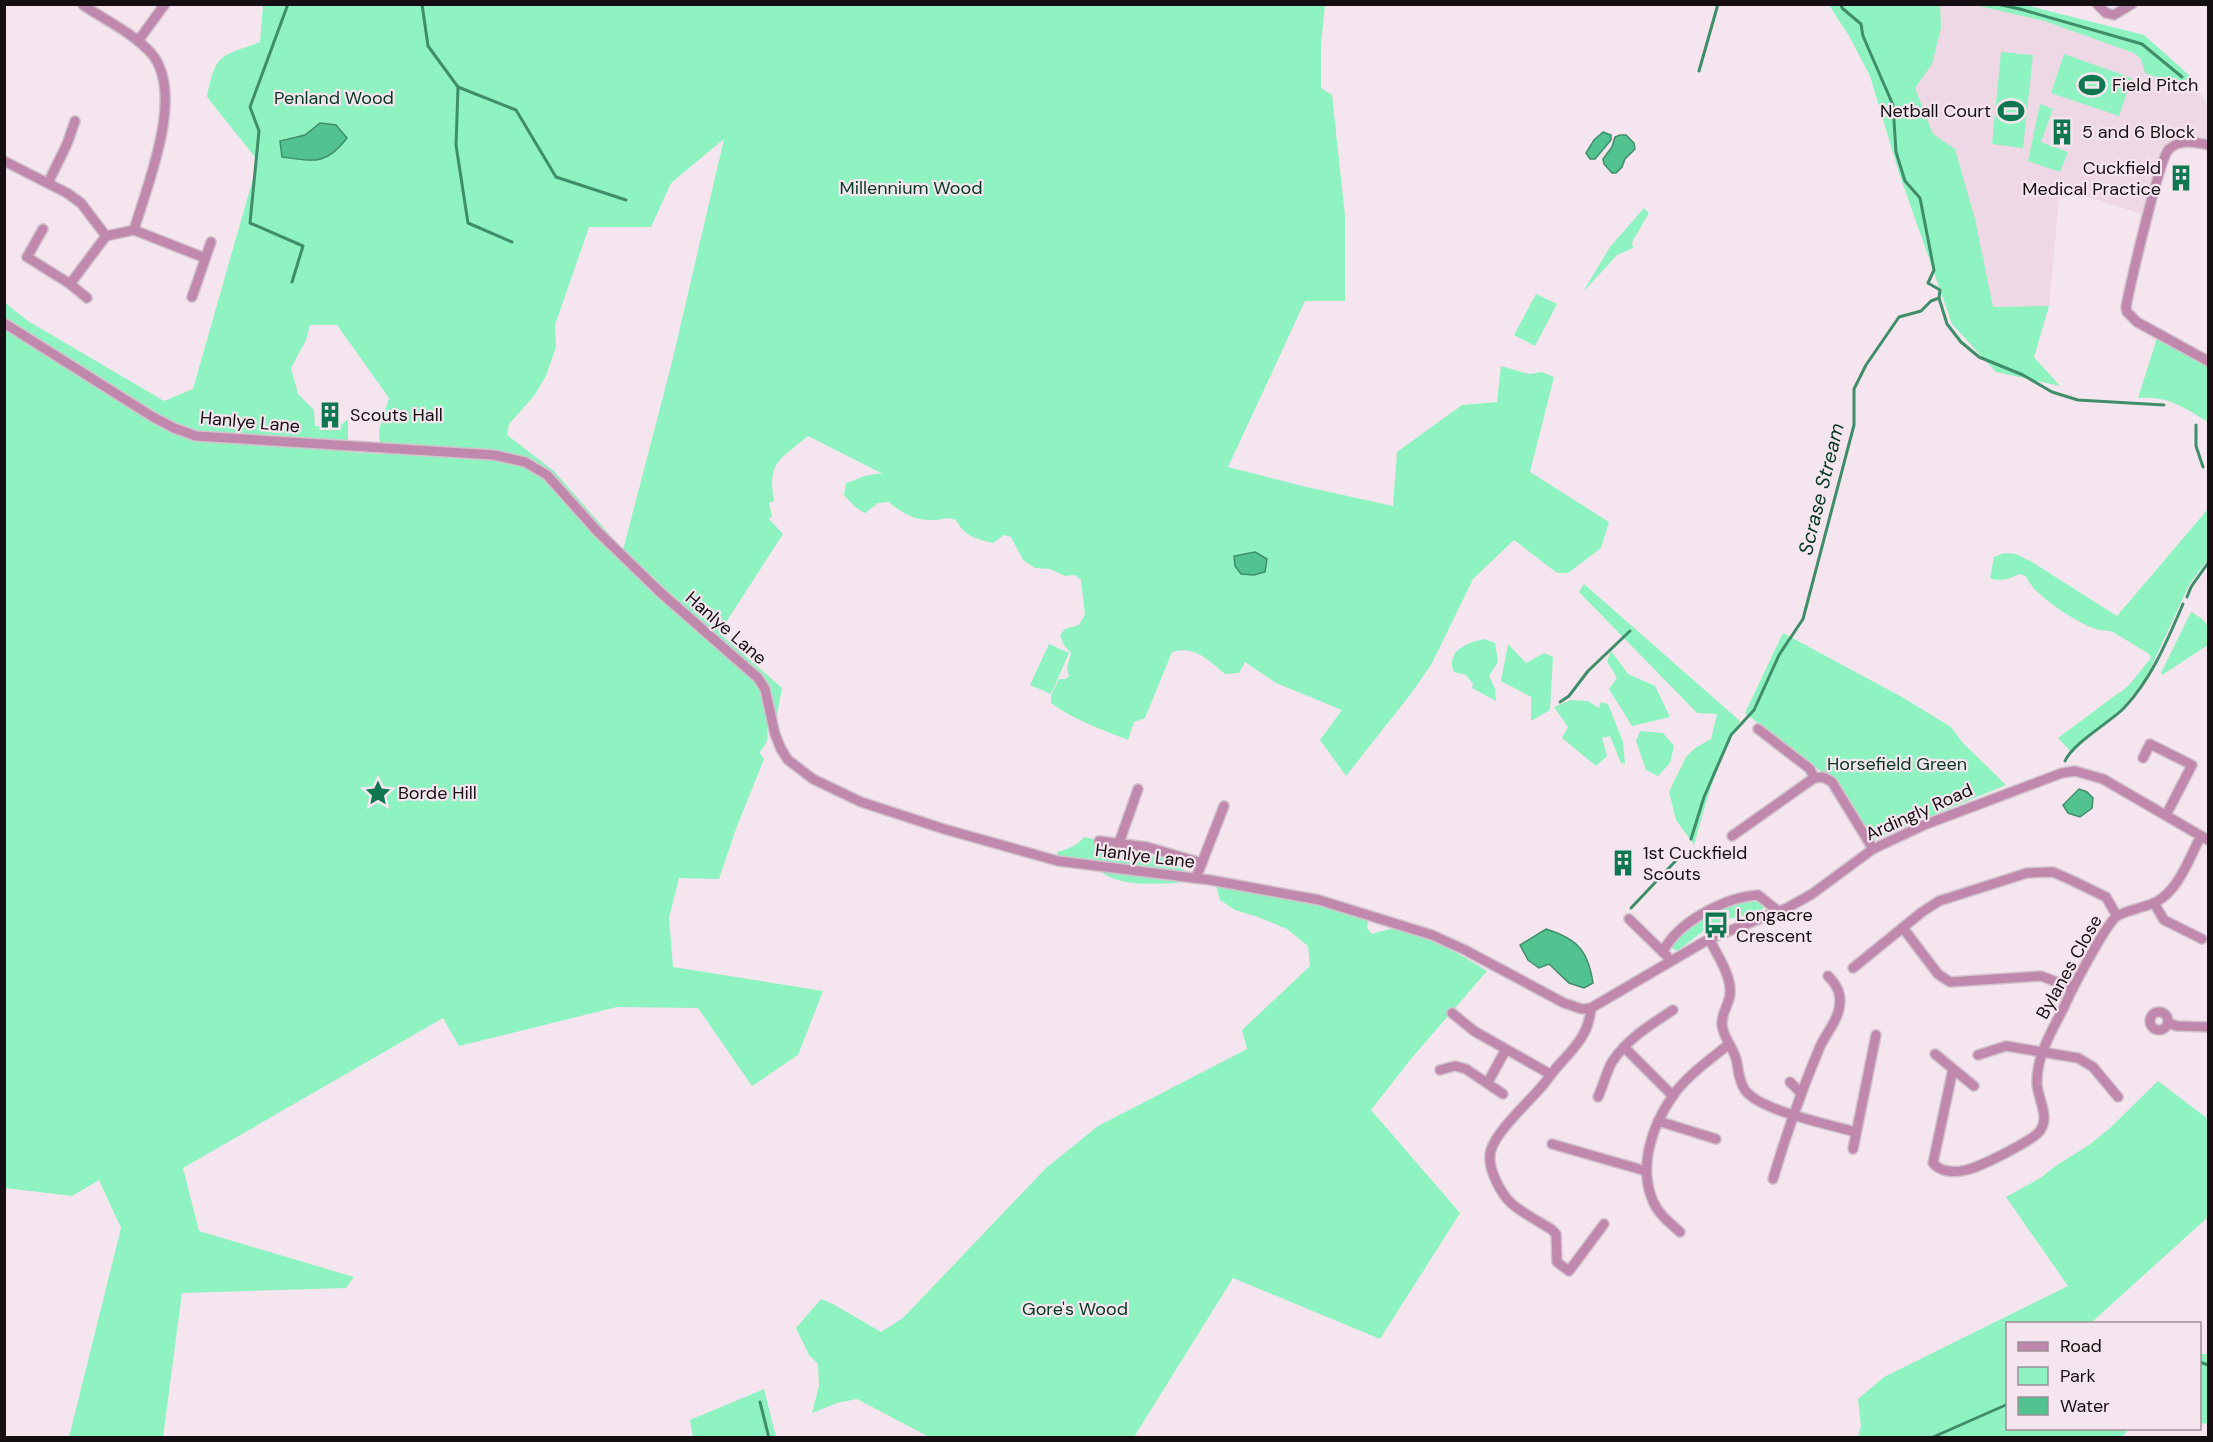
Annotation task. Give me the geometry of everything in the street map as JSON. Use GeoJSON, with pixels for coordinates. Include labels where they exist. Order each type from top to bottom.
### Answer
{"type":"FeatureCollection","features":[{"type":"Feature","properties":{"kind":"street"},"geometry":{"type":"LineString","coordinates":[[83,4],[138,41],[152,53],[160,68],[166,105],[164,128],[134,230]]}},
{"type":"Feature","properties":{"kind":"street"},"geometry":{"type":"LineString","coordinates":[[138,41],[165,4]]}},
{"type":"Feature","properties":{"kind":"street"},"geometry":{"type":"LineString","coordinates":[[2097,4],[2106,13],[2114,15],[2132,4]]}},
{"type":"Feature","properties":{"kind":"street"},"geometry":{"type":"LineString","coordinates":[[48,183],[67,144],[75,121]]}},
{"type":"Feature","properties":{"kind":"street"},"geometry":{"type":"LineString","coordinates":[[2208,145],[2178,143],[2166,152],[2126,307],[2127,312],[2137,322],[2208,361]]}},
{"type":"Feature","properties":{"kind":"street"},"geometry":{"type":"LineString","coordinates":[[4,161],[81,203],[106,236]]}},
{"type":"Feature","properties":{"kind":"street"},"geometry":{"type":"LineString","coordinates":[[43,229],[27,257],[70,284],[87,298]]}},
{"type":"Feature","properties":{"kind":"street"},"geometry":{"type":"LineString","coordinates":[[70,284],[106,236],[134,230],[205,258]]}},
{"type":"Feature","properties":{"kind":"street"},"geometry":{"type":"LineString","coordinates":[[192,297],[211,242]]}},
{"type":"Feature","properties":{"kind":"street","name":"Hanlye Lane"},"geometry":{"type":"LineString","coordinates":[[4,323],[153,417],[196,436],[494,455],[525,462],[547,475],[597,531],[660,592],[758,678],[765,689],[775,734],[781,749],[796,767],[813,779],[861,802],[894,814],[1058,861],[1196,878],[1318,900],[1406,926],[1465,950],[1564,1003],[1582,1009],[1591,1008]]}},
{"type":"Feature","properties":{"kind":"street"},"geometry":{"type":"LineString","coordinates":[[1758,729],[1810,769],[1814,778]]}},
{"type":"Feature","properties":{"kind":"street"},"geometry":{"type":"LineString","coordinates":[[2143,758],[2150,744],[2192,765],[2166,815]]}},
{"type":"Feature","properties":{"kind":"street","name":"Ardingly Road"},"geometry":{"type":"LineString","coordinates":[[1591,1008],[1709,939],[1778,911],[1812,894],[1873,849],[1924,825],[2017,788],[2062,773],[2075,771],[2103,779],[2205,838]]}},
{"type":"Feature","properties":{"kind":"street"},"geometry":{"type":"LineString","coordinates":[[1732,836],[1814,778],[1823,777],[1832,782],[1873,849]]}},
{"type":"Feature","properties":{"kind":"street"},"geometry":{"type":"LineString","coordinates":[[1119,843],[1138,789]]}},
{"type":"Feature","properties":{"kind":"street"},"geometry":{"type":"LineString","coordinates":[[1196,878],[1224,806]]}},
{"type":"Feature","properties":{"kind":"street","name":"Bylanes Close"},"geometry":{"type":"LineString","coordinates":[[1953,1069],[1933,1163],[1937,1168],[1953,1172],[1968,1170],[2037,1134],[2045,1118],[2037,1084],[2042,1052],[2073,988],[2117,916],[2166,897],[2205,838]]}},
{"type":"Feature","properties":{"kind":"street"},"geometry":{"type":"LineString","coordinates":[[1099,842],[1147,847],[1202,863]]}},
{"type":"Feature","properties":{"kind":"street"},"geometry":{"type":"LineString","coordinates":[[1853,968],[1939,901],[2027,873],[2053,872],[2106,897],[2117,916]]}},
{"type":"Feature","properties":{"kind":"street"},"geometry":{"type":"LineString","coordinates":[[1663,952],[1669,941],[1691,921],[1739,898],[1758,895],[1778,911]]}},
{"type":"Feature","properties":{"kind":"street"},"geometry":{"type":"LineString","coordinates":[[2154,903],[2164,920],[2202,939]]}},
{"type":"Feature","properties":{"kind":"street"},"geometry":{"type":"LineString","coordinates":[[1629,919],[1670,961]]}},
{"type":"Feature","properties":{"kind":"street"},"geometry":{"type":"LineString","coordinates":[[1903,928],[1938,974],[1950,982],[2041,976],[2073,988]]}},
{"type":"Feature","properties":{"kind":"street"},"geometry":{"type":"LineString","coordinates":[[1709,939],[1730,984],[1730,998],[1722,1017],[1722,1023],[1736,1058],[1741,1083],[1749,1096],[1765,1106],[1855,1132]]}},
{"type":"Feature","properties":{"kind":"street"},"geometry":{"type":"LineString","coordinates":[[1773,1179],[1801,1093],[1820,1045],[1837,1016],[1840,1006],[1838,988],[1828,976]]}},
{"type":"Feature","properties":{"kind":"street"},"geometry":{"type":"LineString","coordinates":[[1591,1008],[1590,1022],[1581,1041],[1495,1140],[1490,1152],[1492,1170],[1497,1184],[1512,1204],[1556,1234],[1557,1262],[1569,1271],[1604,1224]]}},
{"type":"Feature","properties":{"kind":"street"},"geometry":{"type":"LineString","coordinates":[[1598,1097],[1611,1065],[1624,1047],[1646,1027],[1673,1010]]}},
{"type":"Feature","properties":{"kind":"street"},"geometry":{"type":"LineString","coordinates":[[1452,1013],[1474,1031],[1505,1051],[1550,1074]]}},
{"type":"Feature","properties":{"kind":"street"},"geometry":{"type":"LineString","coordinates":[[2168,1023],[2208,1027]]}},
{"type":"Feature","properties":{"kind":"street"},"geometry":{"type":"LineString","coordinates":[[1852,1149],[1876,1035]]}},
{"type":"Feature","properties":{"kind":"street"},"geometry":{"type":"LineString","coordinates":[[1680,1232],[1666,1220],[1653,1202],[1646,1171],[1651,1139],[1658,1121],[1673,1096],[1687,1080],[1730,1044]]}},
{"type":"Feature","properties":{"kind":"street"},"geometry":{"type":"LineString","coordinates":[[1978,1055],[2006,1046],[2078,1058],[2093,1067],[2118,1097]]}},
{"type":"Feature","properties":{"kind":"street"},"geometry":{"type":"LineString","coordinates":[[1624,1047],[1673,1096]]}},
{"type":"Feature","properties":{"kind":"street"},"geometry":{"type":"LineString","coordinates":[[1488,1082],[1505,1051]]}},
{"type":"Feature","properties":{"kind":"street"},"geometry":{"type":"LineString","coordinates":[[1935,1054],[1974,1086]]}},
{"type":"Feature","properties":{"kind":"street"},"geometry":{"type":"LineString","coordinates":[[1440,1070],[1455,1066],[1466,1069],[1488,1082],[1503,1095]]}},
{"type":"Feature","properties":{"kind":"street"},"geometry":{"type":"LineString","coordinates":[[1790,1082],[1801,1093]]}},
{"type":"Feature","properties":{"kind":"street"},"geometry":{"type":"LineString","coordinates":[[1658,1121],[1716,1139]]}},
{"type":"Feature","properties":{"kind":"street"},"geometry":{"type":"LineString","coordinates":[[1552,1144],[1646,1171]]}},
{"type":"Feature","properties":{"kind":"shaded area"},"geometry":{"type":"Polygon","coordinates":[[[1860,4],[1975,5],[2044,21],[2134,53],[2175,84],[2191,77],[2208,106],[2208,145],[2171,147],[2148,216],[2060,188],[2049,306],[2034,357],[1996,372],[1952,324],[1860,4]]]}},
{"type":"Feature","properties":{"kind":"green space"},"geometry":{"type":"Polygon","coordinates":[[[263,5],[1325,5],[1321,44],[1321,88],[1332,95],[1345,216],[1345,301],[1305,301],[1228,467],[1393,506],[1397,452],[1462,405],[1497,402],[1501,366],[1529,374],[1542,372],[1554,377],[1530,472],[1609,522],[1601,548],[1568,573],[1557,573],[1514,540],[1473,579],[1432,663],[1413,691],[1346,776],[1320,740],[1342,710],[1276,683],[1245,662],[1239,673],[1225,674],[1207,659],[1194,652],[1180,650],[1172,652],[1145,718],[1134,722],[1128,740],[1088,724],[1060,709],[1051,703],[1051,696],[1059,679],[1066,679],[1069,676],[1067,668],[1071,653],[1064,645],[1060,635],[1065,629],[1079,625],[1085,614],[1081,580],[1075,575],[1065,576],[1050,569],[1035,568],[1023,560],[1011,537],[1004,535],[993,543],[982,540],[963,530],[956,520],[915,518],[889,502],[878,503],[865,513],[855,507],[844,495],[846,483],[869,475],[883,474],[808,436],[783,457],[774,469],[772,488],[774,501],[769,503],[772,516],[769,519],[783,534],[719,633],[782,688],[777,716],[767,728],[767,742],[759,752],[764,759],[719,879],[679,878],[669,918],[673,967],[823,991],[798,1055],[752,1086],[698,1008],[617,1007],[459,1046],[443,1018],[183,1168],[199,1231],[354,1277],[346,1288],[182,1293],[163,1437],[69,1437],[121,1228],[99,1180],[72,1196],[5,1188],[4,302],[28,321],[164,401],[193,389],[258,161],[207,97],[217,64],[228,54],[260,42],[263,5]],[[724,139],[671,183],[651,227],[589,227],[555,325],[556,347],[546,376],[534,396],[509,424],[507,435],[554,471],[623,550],[672,362],[724,139]],[[310,325],[306,340],[291,368],[298,394],[314,410],[315,426],[340,426],[348,419],[348,452],[381,454],[379,430],[389,398],[337,325],[310,325]]]}},
{"type":"Feature","properties":{"kind":"green space"},"geometry":{"type":"Polygon","coordinates":[[[1829,5],[1940,5],[1941,28],[1932,64],[1915,88],[1933,134],[1955,149],[1975,219],[1993,307],[2049,306],[2034,357],[2060,386],[1996,372],[1952,324],[1899,173],[1870,76],[1849,36],[1829,5]]]}},
{"type":"Feature","properties":{"kind":"green space"},"geometry":{"type":"Polygon","coordinates":[[[1975,5],[2025,5],[2144,35],[2191,77],[2176,84],[2145,73],[2141,59],[2134,53],[2044,21],[1975,5]]]}},
{"type":"Feature","properties":{"kind":"green space"},"geometry":{"type":"Polygon","coordinates":[[[2001,52],[2033,55],[2023,148],[1992,144],[2001,52]]]}},
{"type":"Feature","properties":{"kind":"green space","name":"Field Pitch"},"geometry":{"type":"Polygon","coordinates":[[[2064,54],[2132,78],[2119,116],[2051,93],[2064,54]]]}},
{"type":"Feature","properties":{"kind":"green space"},"geometry":{"type":"Polygon","coordinates":[[[2040,104],[2053,109],[2041,142],[2068,152],[2060,172],[2028,161],[2040,104]]]}},
{"type":"Feature","properties":{"kind":"green space"},"geometry":{"type":"Polygon","coordinates":[[[1644,208],[1649,213],[1632,242],[1633,248],[1617,255],[1583,292],[1610,247],[1644,208]]]}},
{"type":"Feature","properties":{"kind":"green space"},"geometry":{"type":"Polygon","coordinates":[[[1536,294],[1557,304],[1535,346],[1514,335],[1536,294]]]}},
{"type":"Feature","properties":{"kind":"green space"},"geometry":{"type":"Polygon","coordinates":[[[2157,338],[2208,366],[2208,422],[2183,407],[2167,401],[2138,398],[2157,338]]]}},
{"type":"Feature","properties":{"kind":"green space"},"geometry":{"type":"Polygon","coordinates":[[[2208,509],[2208,559],[2189,585],[2146,678],[2122,708],[2070,751],[2058,738],[2126,688],[2151,658],[2149,654],[2113,632],[2099,630],[2069,616],[2037,591],[2026,576],[2019,574],[2001,580],[1990,578],[1994,557],[2004,553],[2016,554],[2117,616],[2208,509]]]}},
{"type":"Feature","properties":{"kind":"green space"},"geometry":{"type":"Polygon","coordinates":[[[1584,584],[1740,721],[1719,766],[1694,845],[1676,820],[1669,792],[1686,757],[1695,748],[1711,739],[1717,714],[1697,713],[1579,592],[1584,584]]]}},
{"type":"Feature","properties":{"kind":"green space"},"geometry":{"type":"Polygon","coordinates":[[[2191,612],[2207,625],[2208,645],[2162,675],[2161,673],[2191,612]]]}},
{"type":"Feature","properties":{"kind":"green space","name":"Horsefield Green"},"geometry":{"type":"Polygon","coordinates":[[[1783,633],[1902,697],[1951,727],[1962,742],[2006,785],[1873,840],[1837,781],[1819,770],[1745,713],[1783,633]]]}},
{"type":"Feature","properties":{"kind":"green space"},"geometry":{"type":"Polygon","coordinates":[[[1484,639],[1495,643],[1498,662],[1489,676],[1495,689],[1496,701],[1472,688],[1473,684],[1466,675],[1454,672],[1452,665],[1455,653],[1471,642],[1484,639]]]}},
{"type":"Feature","properties":{"kind":"green space"},"geometry":{"type":"Polygon","coordinates":[[[1049,644],[1069,653],[1051,694],[1030,685],[1049,644]]]}},
{"type":"Feature","properties":{"kind":"green space"},"geometry":{"type":"Polygon","coordinates":[[[1508,644],[1526,663],[1544,653],[1553,657],[1550,710],[1531,721],[1531,697],[1501,681],[1508,644]]]}},
{"type":"Feature","properties":{"kind":"green space"},"geometry":{"type":"Polygon","coordinates":[[[1611,651],[1628,674],[1655,686],[1670,717],[1632,726],[1609,689],[1617,678],[1607,661],[1611,651]]]}},
{"type":"Feature","properties":{"kind":"green space"},"geometry":{"type":"Polygon","coordinates":[[[1571,700],[1588,701],[1599,708],[1601,702],[1608,704],[1623,742],[1625,764],[1621,763],[1610,736],[1602,738],[1607,756],[1596,766],[1562,738],[1568,727],[1554,707],[1571,700]]]}},
{"type":"Feature","properties":{"kind":"green space"},"geometry":{"type":"Polygon","coordinates":[[[1640,731],[1663,733],[1674,746],[1670,763],[1658,776],[1646,770],[1636,741],[1640,731]]]}},
{"type":"Feature","properties":{"kind":"green space"},"geometry":{"type":"Polygon","coordinates":[[[1084,837],[1093,839],[1097,846],[1104,850],[1171,859],[1182,863],[1184,873],[1178,883],[1131,883],[1109,877],[1093,863],[1059,857],[1057,852],[1072,847],[1084,837]]]}},
{"type":"Feature","properties":{"kind":"green space","name":"Gore's Wood"},"geometry":{"type":"Polygon","coordinates":[[[1216,886],[1286,898],[1349,913],[1368,922],[1367,928],[1372,934],[1396,929],[1417,934],[1487,971],[1410,1060],[1371,1110],[1460,1213],[1380,1339],[1233,1278],[1134,1437],[931,1438],[857,1399],[837,1403],[812,1413],[819,1386],[818,1364],[809,1355],[796,1328],[821,1299],[881,1332],[903,1318],[1046,1168],[1098,1126],[1247,1049],[1242,1030],[1310,966],[1308,946],[1287,929],[1235,910],[1220,900],[1216,886]]]}},
{"type":"Feature","properties":{"kind":"green space"},"geometry":{"type":"Polygon","coordinates":[[[1757,901],[1763,906],[1762,912],[1728,919],[1706,929],[1677,951],[1672,948],[1672,943],[1699,920],[1732,905],[1757,901]]]}},
{"type":"Feature","properties":{"kind":"green space"},"geometry":{"type":"Polygon","coordinates":[[[2158,1081],[2208,1119],[2208,1217],[2093,1322],[2006,1322],[2006,1430],[2128,1430],[2122,1437],[1858,1437],[1861,1426],[1858,1399],[1884,1377],[2068,1286],[2006,1197],[2042,1177],[2109,1129],[2158,1081]]]}},
{"type":"Feature","properties":{"kind":"green space"},"geometry":{"type":"Polygon","coordinates":[[[2201,1354],[2208,1354],[2208,1424],[2201,1423],[2201,1354]]]}},
{"type":"Feature","properties":{"kind":"green space"},"geometry":{"type":"Polygon","coordinates":[[[764,1389],[776,1437],[693,1437],[690,1420],[764,1389]]]}},
{"type":"Feature","properties":{"kind":"water"},"geometry":{"type":"Polygon","coordinates":[[[320,123],[336,125],[347,138],[332,153],[318,160],[282,157],[280,141],[305,135],[320,123]]]}},
{"type":"Feature","properties":{"kind":"water"},"geometry":{"type":"Polygon","coordinates":[[[1603,132],[1611,135],[1611,140],[1595,159],[1590,159],[1586,153],[1594,140],[1603,132]]]}},
{"type":"Feature","properties":{"kind":"water"},"geometry":{"type":"Polygon","coordinates":[[[1626,135],[1634,143],[1635,149],[1625,159],[1622,167],[1616,173],[1612,173],[1604,164],[1603,159],[1612,147],[1615,137],[1626,135]]]}},
{"type":"Feature","properties":{"kind":"water"},"geometry":{"type":"Polygon","coordinates":[[[1255,552],[1267,559],[1265,572],[1254,575],[1241,574],[1235,566],[1234,556],[1255,552]]]}},
{"type":"Feature","properties":{"kind":"water"},"geometry":{"type":"Polygon","coordinates":[[[2079,789],[2087,792],[2093,798],[2092,808],[2080,817],[2068,813],[2063,805],[2079,789]]]}},
{"type":"Feature","properties":{"kind":"water"},"geometry":{"type":"Polygon","coordinates":[[[1546,929],[1566,937],[1580,948],[1588,962],[1593,983],[1584,988],[1569,983],[1549,964],[1539,968],[1528,960],[1520,945],[1546,929]]]}},
{"type":"Feature","properties":{"kind":"waterway"},"geometry":{"type":"LineString","coordinates":[[288,4],[250,107],[259,131],[250,223],[303,246],[292,282]]}},
{"type":"Feature","properties":{"kind":"waterway"},"geometry":{"type":"LineString","coordinates":[[422,4],[428,46],[458,87],[456,145],[468,223],[512,242]]}},
{"type":"Feature","properties":{"kind":"waterway"},"geometry":{"type":"LineString","coordinates":[[1699,71],[1718,4]]}},
{"type":"Feature","properties":{"kind":"waterway","name":"Scrase Stream"},"geometry":{"type":"LineString","coordinates":[[1691,839],[1704,797],[1731,735],[1754,710],[1779,655],[1803,619],[1854,425],[1854,389],[1866,365],[1899,317],[1921,311],[1931,301],[1939,298],[1940,290],[1928,283],[1934,270],[1920,198],[1905,181],[1896,152],[1893,105],[1863,36],[1861,24],[1842,8],[1841,4]]}},
{"type":"Feature","properties":{"kind":"waterway"},"geometry":{"type":"LineString","coordinates":[[1997,4],[2142,44],[2182,77]]}},
{"type":"Feature","properties":{"kind":"waterway"},"geometry":{"type":"LineString","coordinates":[[458,87],[516,110],[556,177],[626,200]]}},
{"type":"Feature","properties":{"kind":"waterway"},"geometry":{"type":"LineString","coordinates":[[1939,298],[1947,324],[1961,342],[1979,357],[2023,375],[2052,392],[2078,400],[2164,405]]}},
{"type":"Feature","properties":{"kind":"waterway"},"geometry":{"type":"LineString","coordinates":[[2196,425],[2196,446],[2203,467]]}},
{"type":"Feature","properties":{"kind":"waterway"},"geometry":{"type":"LineString","coordinates":[[2187,597],[2191,587],[2208,563]]}},
{"type":"Feature","properties":{"kind":"waterway"},"geometry":{"type":"LineString","coordinates":[[2065,761],[2075,747],[2124,708],[2134,696],[2158,659],[2183,604]]}},
{"type":"Feature","properties":{"kind":"waterway"},"geometry":{"type":"LineString","coordinates":[[1560,702],[1569,696],[1588,671],[1630,631]]}},
{"type":"Feature","properties":{"kind":"waterway","name":"Scrase Stream"},"geometry":{"type":"LineString","coordinates":[[1631,908],[1685,851]]}},
{"type":"Feature","properties":{"kind":"waterway"},"geometry":{"type":"LineString","coordinates":[[2201,1362],[2208,1365]]}},
{"type":"Feature","properties":{"kind":"waterway"},"geometry":{"type":"LineString","coordinates":[[760,1402],[769,1438]]}},
{"type":"Feature","properties":{"kind":"waterway"},"geometry":{"type":"LineString","coordinates":[[1931,1438],[2006,1405]]}},
{"type":"Feature","properties":{"kind":"place","name":"Field Pitch"},"geometry":{"type":"Point","coordinates":[2092,85]}},
{"type":"Feature","properties":{"kind":"place","name":"Netball Court"},"geometry":{"type":"Point","coordinates":[2011,111]}},
{"type":"Feature","properties":{"kind":"place","name":"5 and 6 Block"},"geometry":{"type":"Point","coordinates":[2062,132]}},
{"type":"Feature","properties":{"kind":"place","name":"Cuckfield Medical Practice"},"geometry":{"type":"Point","coordinates":[2181,178]}},
{"type":"Feature","properties":{"kind":"place","name":"Scouts Hall"},"geometry":{"type":"Point","coordinates":[330,415]}},
{"type":"Feature","properties":{"kind":"place","name":"Borde Hill"},"geometry":{"type":"Point","coordinates":[378,793]}},
{"type":"Feature","properties":{"kind":"place","name":"1st Cuckfield Scouts"},"geometry":{"type":"Point","coordinates":[1623,863]}},
{"type":"Feature","properties":{"kind":"place","name":"Longacre Crescent"},"geometry":{"type":"Point","coordinates":[1716,925]}},
{"type":"Feature","properties":{"kind":"park label","name":"Penland Wood"},"geometry":{"type":"Point","coordinates":[334,98]}},
{"type":"Feature","properties":{"kind":"park label","name":"Millennium Wood"},"geometry":{"type":"Point","coordinates":[911,188]}}]}
